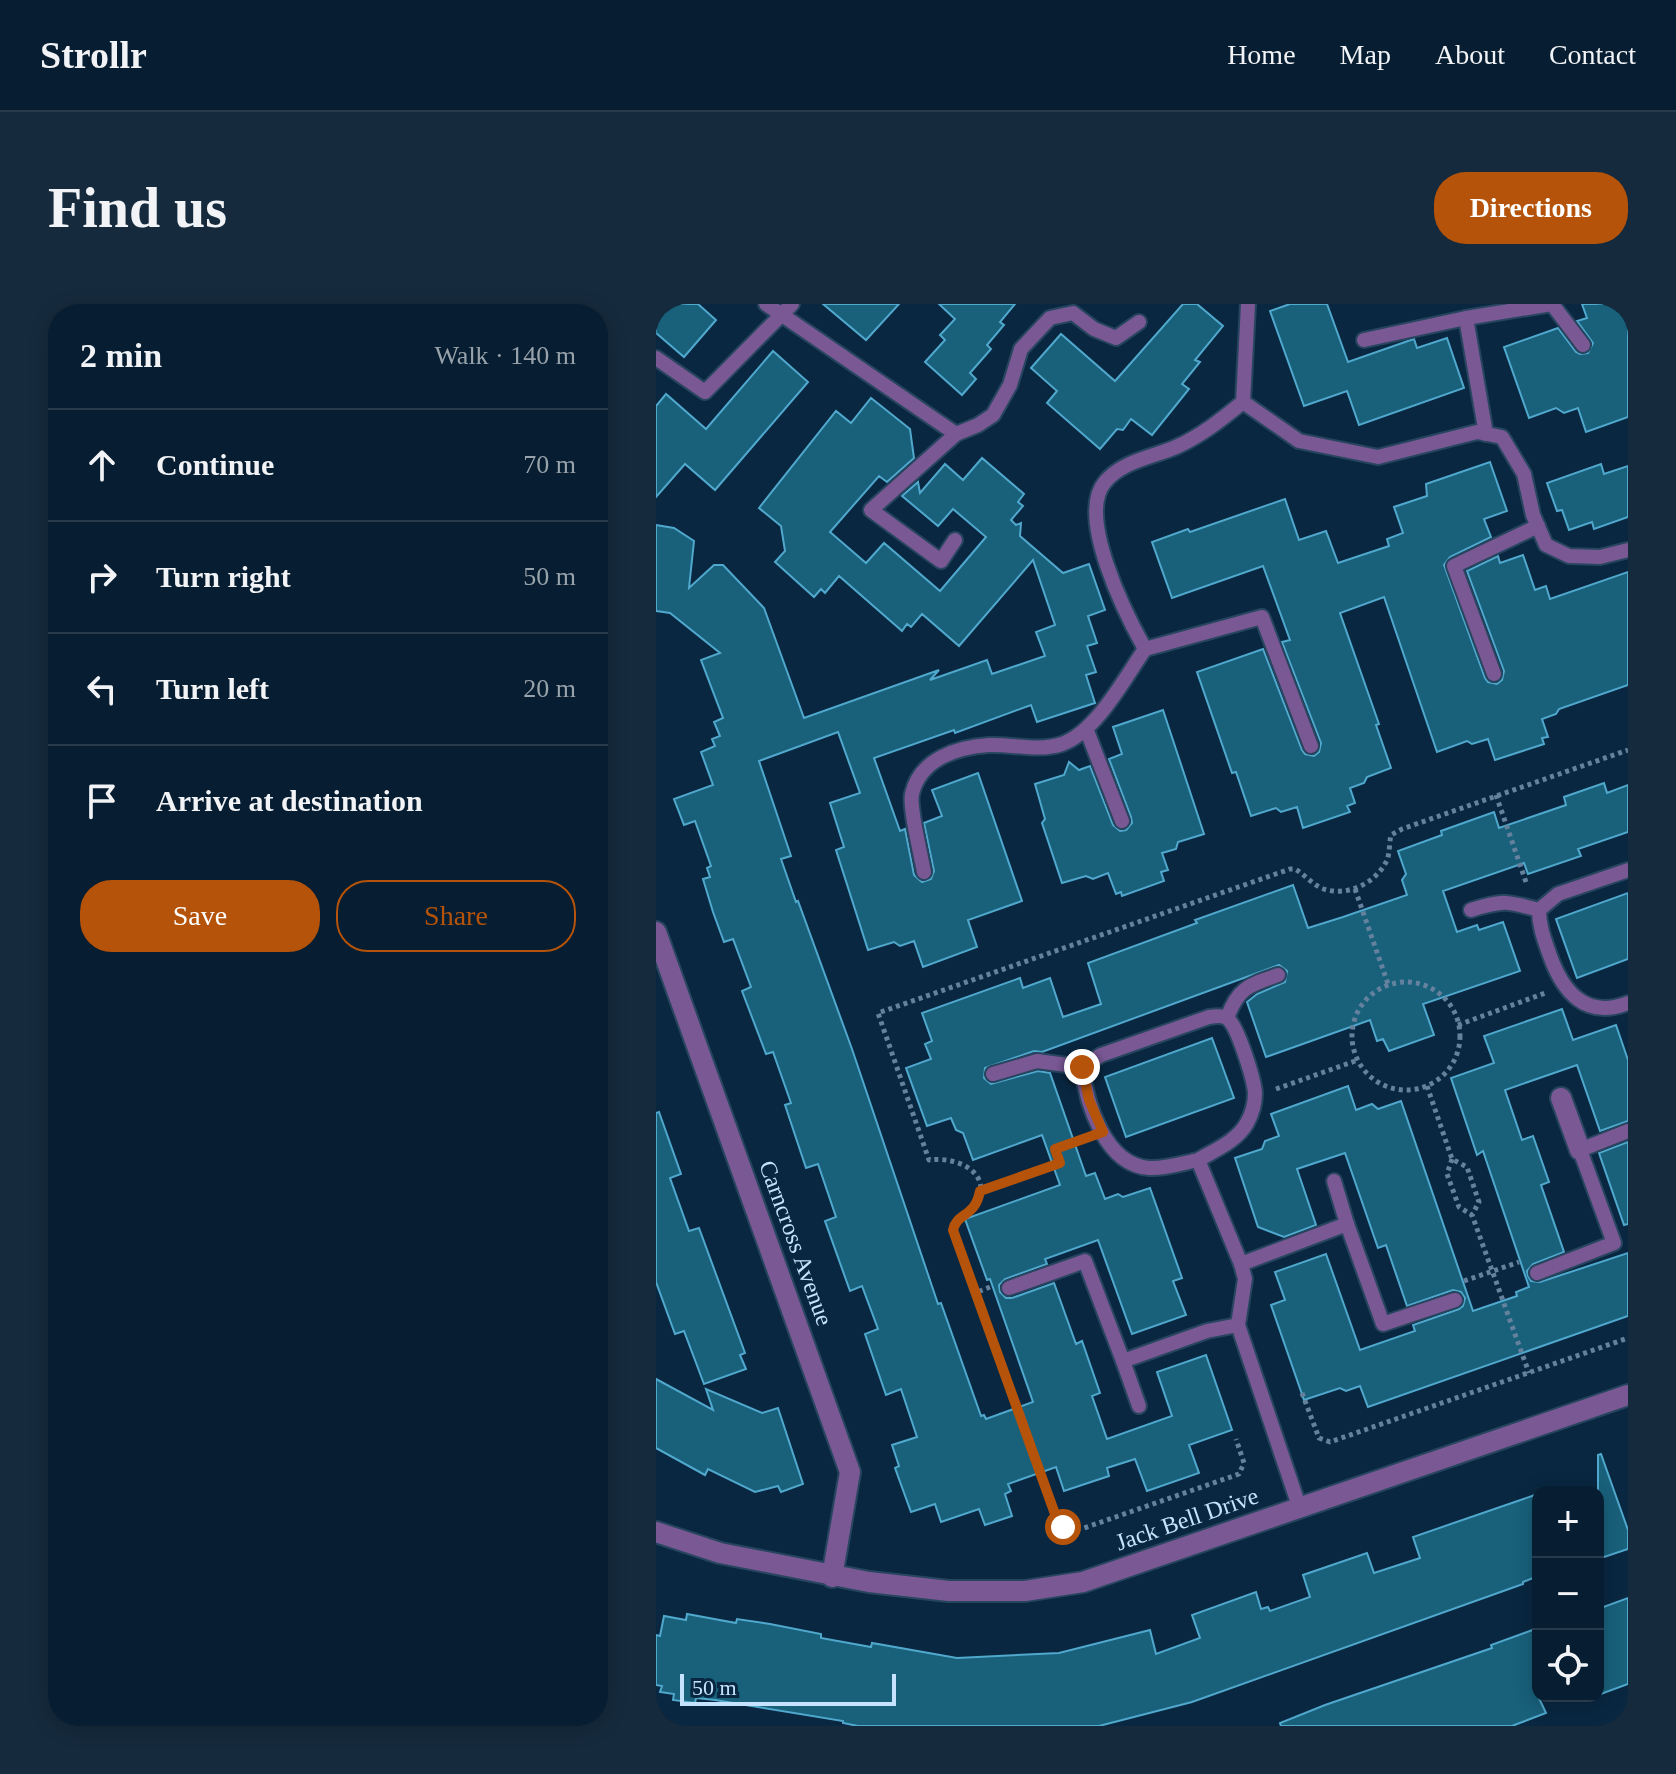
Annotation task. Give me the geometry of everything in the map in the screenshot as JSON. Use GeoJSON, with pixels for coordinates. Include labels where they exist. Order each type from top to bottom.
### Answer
{"type":"FeatureCollection","features":[{"type":"Feature","properties":{"kind":"street","name":"Carncross Avenue"},"geometry":{"type":"LineString","coordinates":[[656,932],[850,1472],[832,1577]]}},
{"type":"Feature","properties":{"kind":"street"},"geometry":{"type":"LineString","coordinates":[[1561,1098],[1580,1150]]}},
{"type":"Feature","properties":{"kind":"street","name":"Jack Bell Drive"},"geometry":{"type":"LineString","coordinates":[[656,1532],[720,1553],[832,1577],[949,1591],[1025,1591],[1083,1582],[1628,1395]]}},
{"type":"Feature","properties":{"kind":"lane"},"geometry":{"type":"LineString","coordinates":[[766,304],[956,434]]}},
{"type":"Feature","properties":{"kind":"lane"},"geometry":{"type":"LineString","coordinates":[[656,358],[705,392],[792,304]]}},
{"type":"Feature","properties":{"kind":"lane"},"geometry":{"type":"LineString","coordinates":[[1145,649],[1125,612],[1103,558],[1095,501],[1104,482],[1127,465],[1178,446],[1211,427],[1243,402],[1248,304]]}},
{"type":"Feature","properties":{"kind":"lane"},"geometry":{"type":"LineString","coordinates":[[1364,340],[1466,318],[1552,304],[1583,345]]}},
{"type":"Feature","properties":{"kind":"lane"},"geometry":{"type":"LineString","coordinates":[[955,540],[941,561],[871,510],[956,434],[993,415],[1010,385],[1021,349],[1050,318],[1073,313],[1094,329],[1116,338],[1139,322]]}},
{"type":"Feature","properties":{"kind":"lane"},"geometry":{"type":"LineString","coordinates":[[1466,318],[1486,434]]}},
{"type":"Feature","properties":{"kind":"lane"},"geometry":{"type":"LineString","coordinates":[[1243,402],[1299,441],[1378,457],[1477,432],[1502,437],[1524,474],[1546,545],[1569,556],[1600,557],[1628,550]]}},
{"type":"Feature","properties":{"kind":"lane"},"geometry":{"type":"LineString","coordinates":[[1494,674],[1454,566],[1538,526]]}},
{"type":"Feature","properties":{"kind":"lane"},"geometry":{"type":"LineString","coordinates":[[924,872],[911,794],[928,763],[961,749],[991,745],[1019,748],[1060,744],[1087,731],[1145,649],[1262,617],[1311,746]]}},
{"type":"Feature","properties":{"kind":"lane"},"geometry":{"type":"LineString","coordinates":[[1087,731],[1122,821]]}},
{"type":"Feature","properties":{"kind":"lane"},"geometry":{"type":"LineString","coordinates":[[1539,910],[1558,894],[1628,870]]}},
{"type":"Feature","properties":{"kind":"lane"},"geometry":{"type":"LineString","coordinates":[[1471,910],[1498,902],[1513,902],[1539,910]]}},
{"type":"Feature","properties":{"kind":"lane"},"geometry":{"type":"LineString","coordinates":[[1539,910],[1543,936],[1555,971],[1577,1000],[1601,1009],[1628,1003]]}},
{"type":"Feature","properties":{"kind":"lane"},"geometry":{"type":"LineString","coordinates":[[1227,1018],[1242,990],[1278,975]]}},
{"type":"Feature","properties":{"kind":"lane"},"geometry":{"type":"LineString","coordinates":[[993,1074],[1037,1061],[1082,1067],[1101,1055],[1219,1016],[1227,1018],[1237,1036],[1251,1075],[1253,1111],[1236,1137],[1198,1160],[1148,1168],[1131,1164],[1115,1151],[1103,1132],[1089,1100],[1082,1067]]}},
{"type":"Feature","properties":{"kind":"lane"},"geometry":{"type":"LineString","coordinates":[[1537,1273],[1614,1243],[1580,1150],[1628,1131]]}},
{"type":"Feature","properties":{"kind":"lane"},"geometry":{"type":"LineString","coordinates":[[1198,1160],[1241,1264],[1245,1279],[1238,1325],[1300,1509]]}},
{"type":"Feature","properties":{"kind":"lane"},"geometry":{"type":"LineString","coordinates":[[1334,1181],[1383,1324],[1455,1300]]}},
{"type":"Feature","properties":{"kind":"lane"},"geometry":{"type":"LineString","coordinates":[[1241,1264],[1347,1224]]}},
{"type":"Feature","properties":{"kind":"lane"},"geometry":{"type":"LineString","coordinates":[[1009,1288],[1085,1261],[1139,1406]]}},
{"type":"Feature","properties":{"kind":"lane"},"geometry":{"type":"LineString","coordinates":[[1123,1361],[1207,1331],[1238,1325]]}},
{"type":"Feature","properties":{"kind":"path"},"geometry":{"type":"LineString","coordinates":[[1236,1439],[1244,1463],[1239,1474],[1084,1528],[1063,1527],[1055,1514],[953,1230],[955,1222],[975,1207],[980,1191],[973,1173],[962,1163],[951,1159],[929,1160],[878,1013],[1290,869],[1295,869],[1324,889],[1355,889],[1379,873],[1387,860],[1391,835],[1395,832],[1628,750]]}},
{"type":"Feature","properties":{"kind":"path"},"geometry":{"type":"LineString","coordinates":[[1496,795],[1528,888],[1539,910]]}},
{"type":"Feature","properties":{"kind":"path"},"geometry":{"type":"LineString","coordinates":[[1355,889],[1388,984]]}},
{"type":"Feature","properties":{"kind":"path"},"geometry":{"type":"LineString","coordinates":[[1416,982],[1433,989],[1447,1001],[1458,1025],[1458,1051],[1451,1066],[1427,1086],[1407,1090],[1375,1080],[1358,1060],[1352,1034],[1355,1016],[1365,1000],[1388,984],[1416,982]]}},
{"type":"Feature","properties":{"kind":"path"},"geometry":{"type":"LineString","coordinates":[[1458,1025],[1564,986]]}},
{"type":"Feature","properties":{"kind":"path"},"geometry":{"type":"LineString","coordinates":[[1254,1096],[1358,1060]]}},
{"type":"Feature","properties":{"kind":"path"},"geometry":{"type":"LineString","coordinates":[[1427,1086],[1452,1159],[1447,1174],[1459,1207],[1472,1215],[1529,1373]]}},
{"type":"Feature","properties":{"kind":"path"},"geometry":{"type":"LineString","coordinates":[[980,1191],[1060,1163],[1055,1149],[1103,1132]]}},
{"type":"Feature","properties":{"kind":"path"},"geometry":{"type":"LineString","coordinates":[[1452,1159],[1467,1167],[1479,1202],[1472,1215]]}},
{"type":"Feature","properties":{"kind":"path"},"geometry":{"type":"LineString","coordinates":[[1455,1300],[1450,1287],[1531,1258],[1537,1273]]}},
{"type":"Feature","properties":{"kind":"path"},"geometry":{"type":"LineString","coordinates":[[975,1293],[996,1285],[999,1292],[1009,1288]]}},
{"type":"Feature","properties":{"kind":"path"},"geometry":{"type":"LineString","coordinates":[[1302,1393],[1319,1438],[1330,1442],[1628,1338]]}},
{"type":"Feature","properties":{"kind":"building"},"geometry":{"type":"Polygon","coordinates":[[[656,304],[698,304],[716,320],[684,357],[656,333],[656,304]]]}},
{"type":"Feature","properties":{"kind":"building"},"geometry":{"type":"Polygon","coordinates":[[[823,304],[899,304],[866,340],[823,304]]]}},
{"type":"Feature","properties":{"kind":"building"},"geometry":{"type":"Polygon","coordinates":[[[939,304],[1015,304],[1000,322],[1004,325],[987,345],[991,349],[970,373],[976,379],[962,395],[925,362],[945,340],[940,335],[955,319],[939,304]]]}},
{"type":"Feature","properties":{"kind":"building"},"geometry":{"type":"Polygon","coordinates":[[[1183,304],[1197,304],[1223,326],[1195,360],[1200,362],[1182,384],[1189,389],[1152,435],[1131,419],[1123,430],[1117,429],[1100,449],[1047,403],[1057,391],[1031,368],[1061,334],[1115,381],[1183,304]]]}},
{"type":"Feature","properties":{"kind":"building"},"geometry":{"type":"Polygon","coordinates":[[[1290,304],[1327,304],[1348,362],[1414,339],[1417,348],[1447,338],[1464,388],[1359,425],[1347,391],[1304,406],[1270,311],[1290,304]]]}},
{"type":"Feature","properties":{"kind":"building"},"geometry":{"type":"Polygon","coordinates":[[[1582,304],[1628,304],[1628,417],[1586,432],[1578,408],[1564,413],[1556,408],[1529,418],[1504,347],[1558,328],[1576,352],[1588,353],[1593,343],[1577,321],[1587,318],[1582,304]]]}},
{"type":"Feature","properties":{"kind":"building"},"geometry":{"type":"Polygon","coordinates":[[[773,351],[808,382],[715,490],[685,464],[656,497],[656,406],[666,394],[706,429],[773,351]]]}},
{"type":"Feature","properties":{"kind":"building"},"geometry":{"type":"Polygon","coordinates":[[[871,398],[910,429],[914,458],[887,482],[879,476],[830,532],[866,563],[884,543],[940,591],[986,537],[953,509],[938,526],[902,496],[918,482],[920,493],[945,464],[963,480],[982,458],[1024,494],[1018,502],[1023,506],[1011,520],[1016,525],[1021,523],[1020,536],[1063,573],[1089,564],[1105,610],[1088,616],[1097,643],[1087,646],[1096,672],[1086,675],[1095,703],[1037,722],[1031,705],[874,758],[900,831],[905,829],[914,875],[922,882],[931,879],[934,871],[924,823],[942,816],[932,790],[978,773],[1022,901],[968,920],[977,947],[923,967],[914,941],[900,946],[894,942],[868,950],[836,850],[844,847],[830,803],[860,793],[838,732],[759,761],[791,856],[781,859],[852,1049],[938,1304],[941,1303],[981,1416],[984,1415],[986,1419],[1033,1402],[990,1279],[987,1280],[965,1219],[1060,1185],[1042,1135],[973,1160],[963,1133],[956,1130],[951,1118],[927,1126],[906,1068],[931,1059],[925,1044],[932,1041],[922,1013],[1020,978],[1023,988],[1050,978],[1063,1017],[1101,1004],[1088,963],[1293,885],[1308,928],[1343,917],[1407,895],[1402,880],[1406,874],[1398,851],[1442,835],[1441,831],[1494,812],[1499,828],[1566,805],[1564,797],[1604,783],[1607,793],[1628,785],[1628,832],[1578,849],[1581,856],[1528,874],[1524,863],[1443,891],[1457,932],[1477,925],[1479,930],[1503,922],[1520,971],[1423,1004],[1434,1035],[1389,1051],[1383,1039],[1377,1041],[1370,1020],[1266,1057],[1247,1002],[1257,994],[1285,982],[1287,971],[1279,965],[1042,1052],[1034,1051],[985,1068],[984,1078],[991,1084],[1038,1071],[1050,1073],[1086,1176],[1095,1173],[1105,1199],[1150,1188],[1182,1278],[1173,1281],[1186,1315],[1132,1334],[1098,1240],[1045,1259],[1047,1264],[1005,1279],[999,1285],[1000,1292],[1006,1298],[1012,1298],[1054,1283],[1076,1344],[1082,1341],[1100,1393],[1092,1396],[1107,1439],[1172,1416],[1157,1372],[1206,1355],[1232,1430],[1189,1445],[1199,1473],[1147,1491],[1135,1459],[1107,1468],[1109,1476],[1064,1491],[1056,1467],[1008,1484],[1011,1491],[1005,1494],[1012,1516],[985,1525],[979,1509],[941,1522],[935,1504],[911,1512],[895,1468],[899,1466],[892,1445],[917,1437],[901,1389],[886,1395],[865,1334],[878,1329],[862,1286],[850,1291],[825,1221],[836,1217],[818,1164],[806,1168],[785,1105],[791,1103],[773,1052],[766,1054],[742,991],[751,987],[733,939],[724,942],[713,912],[703,879],[710,877],[707,868],[711,866],[695,821],[684,825],[674,799],[713,785],[701,752],[715,746],[712,739],[720,736],[714,722],[723,718],[701,660],[720,653],[670,613],[656,611],[656,525],[674,528],[694,541],[689,588],[714,565],[723,565],[764,608],[804,718],[939,670],[930,680],[987,660],[992,674],[1045,656],[1036,632],[1055,625],[1033,560],[959,646],[922,614],[911,627],[907,624],[902,631],[839,576],[825,593],[821,589],[814,597],[775,562],[785,551],[781,526],[759,508],[836,411],[851,423],[871,398]]]}},
{"type":"Feature","properties":{"kind":"building"},"geometry":{"type":"Polygon","coordinates":[[[1490,462],[1507,511],[1484,519],[1491,537],[1450,557],[1444,565],[1485,678],[1497,684],[1502,680],[1504,671],[1467,571],[1498,556],[1500,563],[1523,555],[1535,590],[1546,586],[1550,599],[1628,572],[1628,685],[1559,709],[1556,714],[1542,719],[1548,737],[1542,738],[1544,744],[1495,760],[1488,739],[1472,744],[1467,741],[1437,752],[1384,597],[1340,613],[1391,768],[1367,777],[1364,783],[1350,788],[1355,803],[1347,806],[1350,812],[1303,828],[1297,807],[1281,812],[1276,808],[1251,816],[1236,772],[1232,773],[1197,672],[1263,649],[1302,750],[1314,756],[1319,752],[1321,743],[1282,642],[1290,640],[1263,566],[1172,598],[1152,542],[1285,499],[1299,540],[1326,531],[1338,563],[1389,546],[1387,539],[1403,533],[1394,507],[1427,496],[1426,484],[1490,462]]]}},
{"type":"Feature","properties":{"kind":"building"},"geometry":{"type":"Polygon","coordinates":[[[1601,464],[1604,474],[1628,466],[1628,517],[1594,529],[1592,522],[1569,530],[1562,510],[1557,511],[1547,483],[1601,464]]]}},
{"type":"Feature","properties":{"kind":"building"},"geometry":{"type":"Polygon","coordinates":[[[1163,710],[1204,834],[1178,842],[1176,849],[1162,853],[1168,870],[1161,872],[1164,881],[1122,896],[1121,892],[1116,894],[1108,873],[1093,879],[1086,876],[1062,883],[1042,823],[1045,819],[1035,784],[1064,775],[1069,762],[1079,770],[1090,766],[1113,825],[1120,831],[1126,830],[1132,823],[1131,817],[1109,759],[1122,754],[1113,727],[1163,710]]]}},
{"type":"Feature","properties":{"kind":"building"},"geometry":{"type":"Polygon","coordinates":[[[1628,893],[1628,959],[1577,978],[1556,919],[1628,893]]]}},
{"type":"Feature","properties":{"kind":"building"},"geometry":{"type":"Polygon","coordinates":[[[1562,1009],[1573,1040],[1616,1025],[1628,1060],[1628,1121],[1600,1131],[1577,1065],[1505,1090],[1522,1140],[1533,1136],[1549,1182],[1541,1185],[1564,1252],[1533,1264],[1527,1271],[1528,1276],[1531,1281],[1540,1282],[1628,1253],[1628,1316],[1368,1407],[1360,1386],[1346,1391],[1340,1388],[1304,1400],[1271,1305],[1285,1300],[1275,1272],[1326,1254],[1360,1350],[1415,1331],[1413,1325],[1459,1309],[1465,1298],[1461,1292],[1453,1290],[1407,1306],[1386,1245],[1378,1248],[1345,1153],[1297,1169],[1316,1225],[1284,1237],[1258,1227],[1235,1158],[1262,1149],[1265,1141],[1279,1136],[1271,1114],[1348,1086],[1356,1110],[1372,1104],[1378,1109],[1401,1101],[1473,1311],[1517,1296],[1516,1292],[1529,1287],[1483,1151],[1477,1155],[1451,1078],[1494,1063],[1484,1036],[1562,1009]]]}},
{"type":"Feature","properties":{"kind":"building"},"geometry":{"type":"Polygon","coordinates":[[[1212,1038],[1234,1098],[1126,1137],[1105,1077],[1212,1038]]]}},
{"type":"Feature","properties":{"kind":"building"},"geometry":{"type":"Polygon","coordinates":[[[659,1112],[681,1174],[670,1178],[689,1231],[699,1228],[745,1353],[740,1355],[746,1369],[704,1384],[684,1331],[675,1334],[656,1282],[656,1113],[659,1112]]]}},
{"type":"Feature","properties":{"kind":"building"},"geometry":{"type":"Polygon","coordinates":[[[1628,1142],[1628,1224],[1624,1225],[1599,1153],[1628,1142]]]}},
{"type":"Feature","properties":{"kind":"building"},"geometry":{"type":"Polygon","coordinates":[[[656,1379],[713,1410],[706,1389],[762,1413],[778,1408],[803,1484],[781,1492],[778,1486],[755,1492],[708,1469],[705,1475],[656,1448],[656,1379]]]}},
{"type":"Feature","properties":{"kind":"building"},"geometry":{"type":"Polygon","coordinates":[[[1601,1454],[1628,1530],[1628,1549],[1604,1557],[1604,1486],[1598,1486],[1598,1455],[1601,1454]]]}},
{"type":"Feature","properties":{"kind":"building"},"geometry":{"type":"Polygon","coordinates":[[[1532,1496],[1532,1578],[1192,1702],[1099,1726],[858,1726],[715,1700],[696,1698],[695,1703],[673,1700],[674,1694],[660,1692],[662,1686],[656,1685],[656,1635],[660,1636],[664,1616],[686,1620],[687,1614],[736,1623],[737,1619],[821,1634],[821,1638],[871,1647],[872,1643],[957,1658],[1059,1653],[1150,1630],[1156,1654],[1200,1638],[1192,1615],[1256,1592],[1261,1609],[1268,1607],[1270,1611],[1310,1597],[1303,1575],[1367,1553],[1374,1573],[1420,1558],[1413,1537],[1532,1496]]]}},
{"type":"Feature","properties":{"kind":"building"},"geometry":{"type":"Polygon","coordinates":[[[1628,1598],[1628,1684],[1604,1693],[1604,1630],[1604,1607],[1628,1598]]]}},
{"type":"Feature","properties":{"kind":"building"},"geometry":{"type":"Polygon","coordinates":[[[1532,1630],[1532,1702],[1541,1702],[1546,1713],[1512,1726],[1281,1726],[1280,1723],[1325,1705],[1492,1648],[1491,1645],[1532,1630]]]}},
{"type":"Feature","properties":{"kind":"route"},"geometry":{"type":"LineString","coordinates":[[1063,1527],[1055,1514],[953,1226],[975,1207],[980,1191],[1060,1163],[1055,1149],[1103,1132],[1089,1100],[1082,1067]]}}]}
